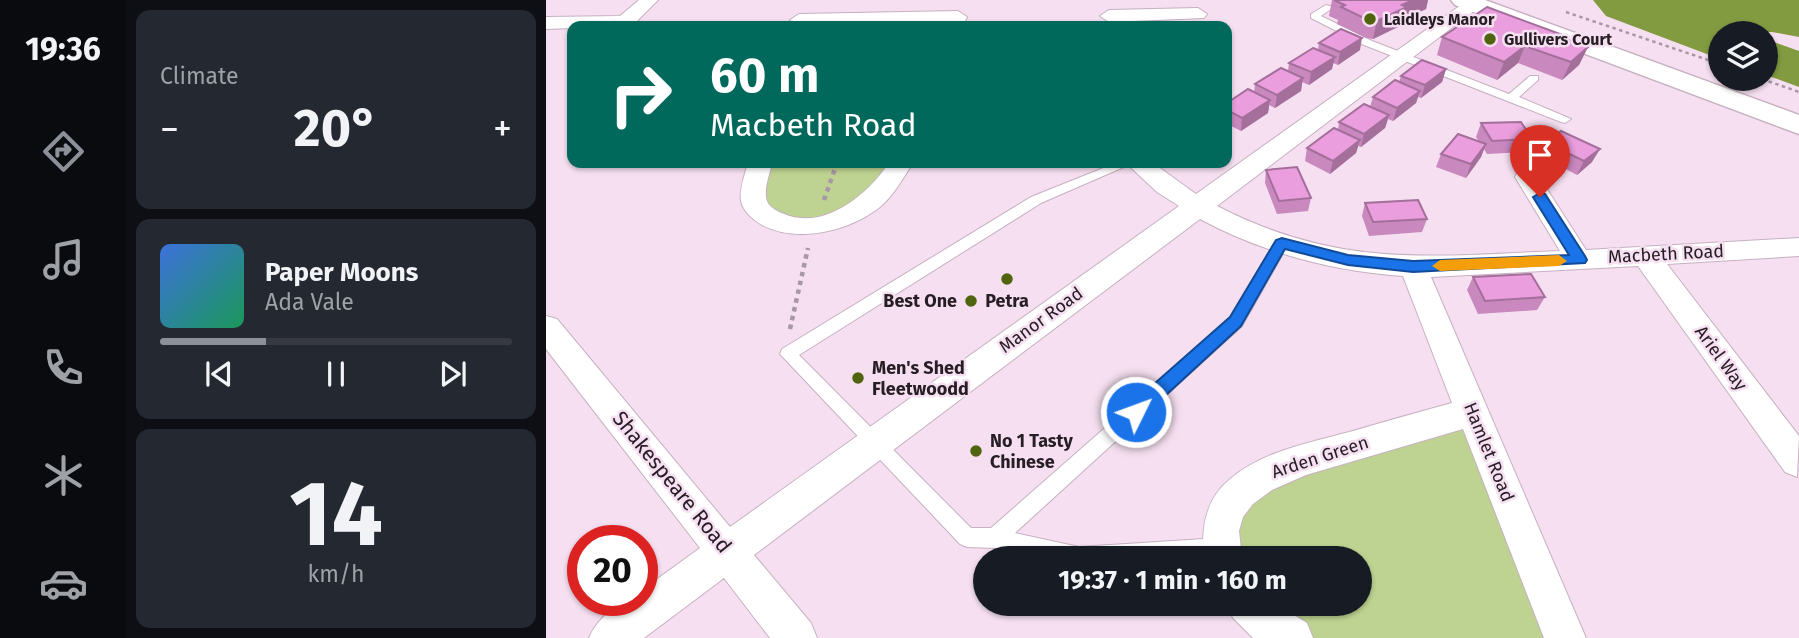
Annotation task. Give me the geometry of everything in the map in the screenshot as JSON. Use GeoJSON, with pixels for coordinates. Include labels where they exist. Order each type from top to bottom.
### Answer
{"type":"FeatureCollection","features":[{"type":"Feature","properties":{"kind":"street"},"geometry":{"type":"LineString","coordinates":[[626,21],[649,0]]}},
{"type":"Feature","properties":{"kind":"street"},"geometry":{"type":"LineString","coordinates":[[896,21],[906,0]]}},
{"type":"Feature","properties":{"kind":"street"},"geometry":{"type":"LineString","coordinates":[[1469,2],[1799,125]]}},
{"type":"Feature","properties":{"kind":"street","name":"Manor Road"},"geometry":{"type":"LineString","coordinates":[[610,638],[1402,57],[1469,2]]}},
{"type":"Feature","properties":{"kind":"street"},"geometry":{"type":"LineString","coordinates":[[1109,14],[1198,14]]}},
{"type":"Feature","properties":{"kind":"street"},"geometry":{"type":"LineString","coordinates":[[908,21],[958,17]]}},
{"type":"Feature","properties":{"kind":"street"},"geometry":{"type":"LineString","coordinates":[[799,20],[848,21]]}},
{"type":"Feature","properties":{"kind":"street"},"geometry":{"type":"LineString","coordinates":[[546,23],[567,23]]}},
{"type":"Feature","properties":{"kind":"street"},"geometry":{"type":"LineString","coordinates":[[759,168],[754,201],[759,211],[786,224],[815,224],[835,220],[869,203],[880,193],[898,168]]}},
{"type":"Feature","properties":{"kind":"street","name":"Macbeth Road"},"geometry":{"type":"LineString","coordinates":[[1144,168],[1162,183],[1238,226],[1282,243],[1348,260],[1413,267],[1799,247]]}},
{"type":"Feature","properties":{"kind":"street"},"geometry":{"type":"LineString","coordinates":[[1527,177],[1579,260]]}},
{"type":"Feature","properties":{"kind":"street","name":"Ariel Way"},"geometry":{"type":"LineString","coordinates":[[1645,255],[1797,461]]}},
{"type":"Feature","properties":{"kind":"street","name":"Hamlet Road"},"geometry":{"type":"LineString","coordinates":[[1413,267],[1565,638]]}},
{"type":"Feature","properties":{"kind":"street","name":"Shakespeare Road"},"geometry":{"type":"LineString","coordinates":[[546,327],[796,638]]}},
{"type":"Feature","properties":{"kind":"street","name":"Arden Green"},"geometry":{"type":"LineString","coordinates":[[1222,546],[1224,517],[1230,505],[1253,481],[1269,472],[1443,419],[1473,414]]}},
{"type":"Feature","properties":{"kind":"street"},"geometry":{"type":"LineString","coordinates":[[1260,616],[1269,625],[1292,638]]}},
{"type":"Feature","properties":{"kind":"lane"},"geometry":{"type":"LineString","coordinates":[[1329,7],[1314,16],[1402,57],[1565,119]]}},
{"type":"Feature","properties":{"kind":"lane"},"geometry":{"type":"LineString","coordinates":[[1511,99],[1534,78]]}},
{"type":"Feature","properties":{"kind":"lane"},"geometry":{"type":"LineString","coordinates":[[1030,546],[995,538],[967,537],[788,354],[1035,200],[1115,168]]}},
{"type":"Feature","properties":{"kind":"lane"},"geometry":{"type":"LineString","coordinates":[[995,538],[1236,322],[1282,243]]}},
{"type":"Feature","properties":{"kind":"path"},"geometry":{"type":"LineString","coordinates":[[1778,85],[1799,92]]}},
{"type":"Feature","properties":{"kind":"path"},"geometry":{"type":"LineString","coordinates":[[788,354],[789,333],[815,224],[835,168]]}},
{"type":"Feature","properties":{"kind":"shaded area"},"geometry":{"type":"Polygon","coordinates":[[[1593,0],[1799,0],[1799,37],[1778,33],[1778,21],[1708,21],[1708,54],[1606,16],[1593,0]]]}},
{"type":"Feature","properties":{"kind":"shaded area"},"geometry":{"type":"Polygon","coordinates":[[[1778,44],[1799,51],[1799,87],[1778,79],[1778,44]]]}},
{"type":"Feature","properties":{"kind":"shaded area"},"geometry":{"type":"Polygon","coordinates":[[[759,168],[898,168],[853,212],[786,224],[755,190],[759,168]]]}},
{"type":"Feature","properties":{"kind":"shaded area"},"geometry":{"type":"Polygon","coordinates":[[[1473,414],[1565,638],[1292,638],[1261,616],[1372,616],[1372,546],[1221,546],[1239,494],[1473,414]]]}},
{"type":"Feature","properties":{"kind":"building"},"geometry":{"type":"Polygon","coordinates":[[[1334,0],[1413,0],[1402,5],[1407,7],[1377,21],[1370,21],[1341,7],[1345,5],[1334,0]]]}},
{"type":"Feature","properties":{"kind":"building"},"geometry":{"type":"Polygon","coordinates":[[[1487,7],[1588,47],[1571,62],[1525,46],[1504,62],[1442,37],[1487,7]]]}},
{"type":"Feature","properties":{"kind":"building"},"geometry":{"type":"Polygon","coordinates":[[[1341,29],[1362,38],[1340,52],[1319,43],[1341,29]]]}},
{"type":"Feature","properties":{"kind":"building"},"geometry":{"type":"Polygon","coordinates":[[[1313,48],[1335,57],[1311,72],[1289,63],[1313,48]]]}},
{"type":"Feature","properties":{"kind":"building"},"geometry":{"type":"Polygon","coordinates":[[[1422,60],[1446,69],[1425,85],[1401,76],[1422,60]]]}},
{"type":"Feature","properties":{"kind":"building"},"geometry":{"type":"Polygon","coordinates":[[[1281,68],[1303,78],[1277,95],[1255,84],[1281,68]]]}},
{"type":"Feature","properties":{"kind":"building"},"geometry":{"type":"Polygon","coordinates":[[[1395,80],[1420,91],[1397,108],[1373,97],[1395,80]]]}},
{"type":"Feature","properties":{"kind":"building"},"geometry":{"type":"Polygon","coordinates":[[[1248,89],[1270,100],[1242,118],[1232,113],[1232,100],[1248,89]]]}},
{"type":"Feature","properties":{"kind":"building"},"geometry":{"type":"Polygon","coordinates":[[[1364,104],[1389,115],[1364,134],[1339,122],[1364,104]]]}},
{"type":"Feature","properties":{"kind":"building"},"geometry":{"type":"Polygon","coordinates":[[[1521,122],[1532,139],[1492,141],[1481,123],[1521,122]]]}},
{"type":"Feature","properties":{"kind":"building"},"geometry":{"type":"Polygon","coordinates":[[[1334,128],[1360,140],[1333,161],[1307,148],[1334,128]]]}},
{"type":"Feature","properties":{"kind":"building"},"geometry":{"type":"Polygon","coordinates":[[[1561,131],[1600,149],[1584,161],[1545,142],[1561,131]]]}},
{"type":"Feature","properties":{"kind":"building"},"geometry":{"type":"Polygon","coordinates":[[[1458,134],[1486,144],[1471,164],[1441,154],[1458,134]]]}},
{"type":"Feature","properties":{"kind":"building"},"geometry":{"type":"Polygon","coordinates":[[[1297,167],[1311,198],[1279,201],[1266,170],[1297,167]]]}},
{"type":"Feature","properties":{"kind":"building"},"geometry":{"type":"Polygon","coordinates":[[[1418,200],[1427,219],[1373,222],[1365,203],[1418,200]]]}},
{"type":"Feature","properties":{"kind":"building"},"geometry":{"type":"Polygon","coordinates":[[[1531,274],[1545,297],[1485,301],[1473,277],[1531,274]]]}},
{"type":"Feature","properties":{"kind":"slow traffic"},"geometry":{"type":"LineString","coordinates":[[1440,266],[1559,261]]}},
{"type":"Feature","properties":{"kind":"place","name":"Laidleys Manor"},"geometry":{"type":"Point","coordinates":[1370,19]}},
{"type":"Feature","properties":{"kind":"place","name":"Gullivers Court"},"geometry":{"type":"Point","coordinates":[1490,39]}},
{"type":"Feature","properties":{"kind":"place","name":"Petra"},"geometry":{"type":"Point","coordinates":[1007,279]}},
{"type":"Feature","properties":{"kind":"place","name":"Best One"},"geometry":{"type":"Point","coordinates":[971,301]}},
{"type":"Feature","properties":{"kind":"place","name":"Men's Shed Fleetwoodd"},"geometry":{"type":"Point","coordinates":[858,378]}},
{"type":"Feature","properties":{"kind":"place","name":"No 1 Tasty Chinese"},"geometry":{"type":"Point","coordinates":[976,451]}},
{"type":"Feature","properties":{"kind":"route"},"geometry":{"type":"LineString","coordinates":[[1136,412],[1236,322],[1282,243],[1348,260],[1413,267],[1579,260],[1540,197]]}}]}
